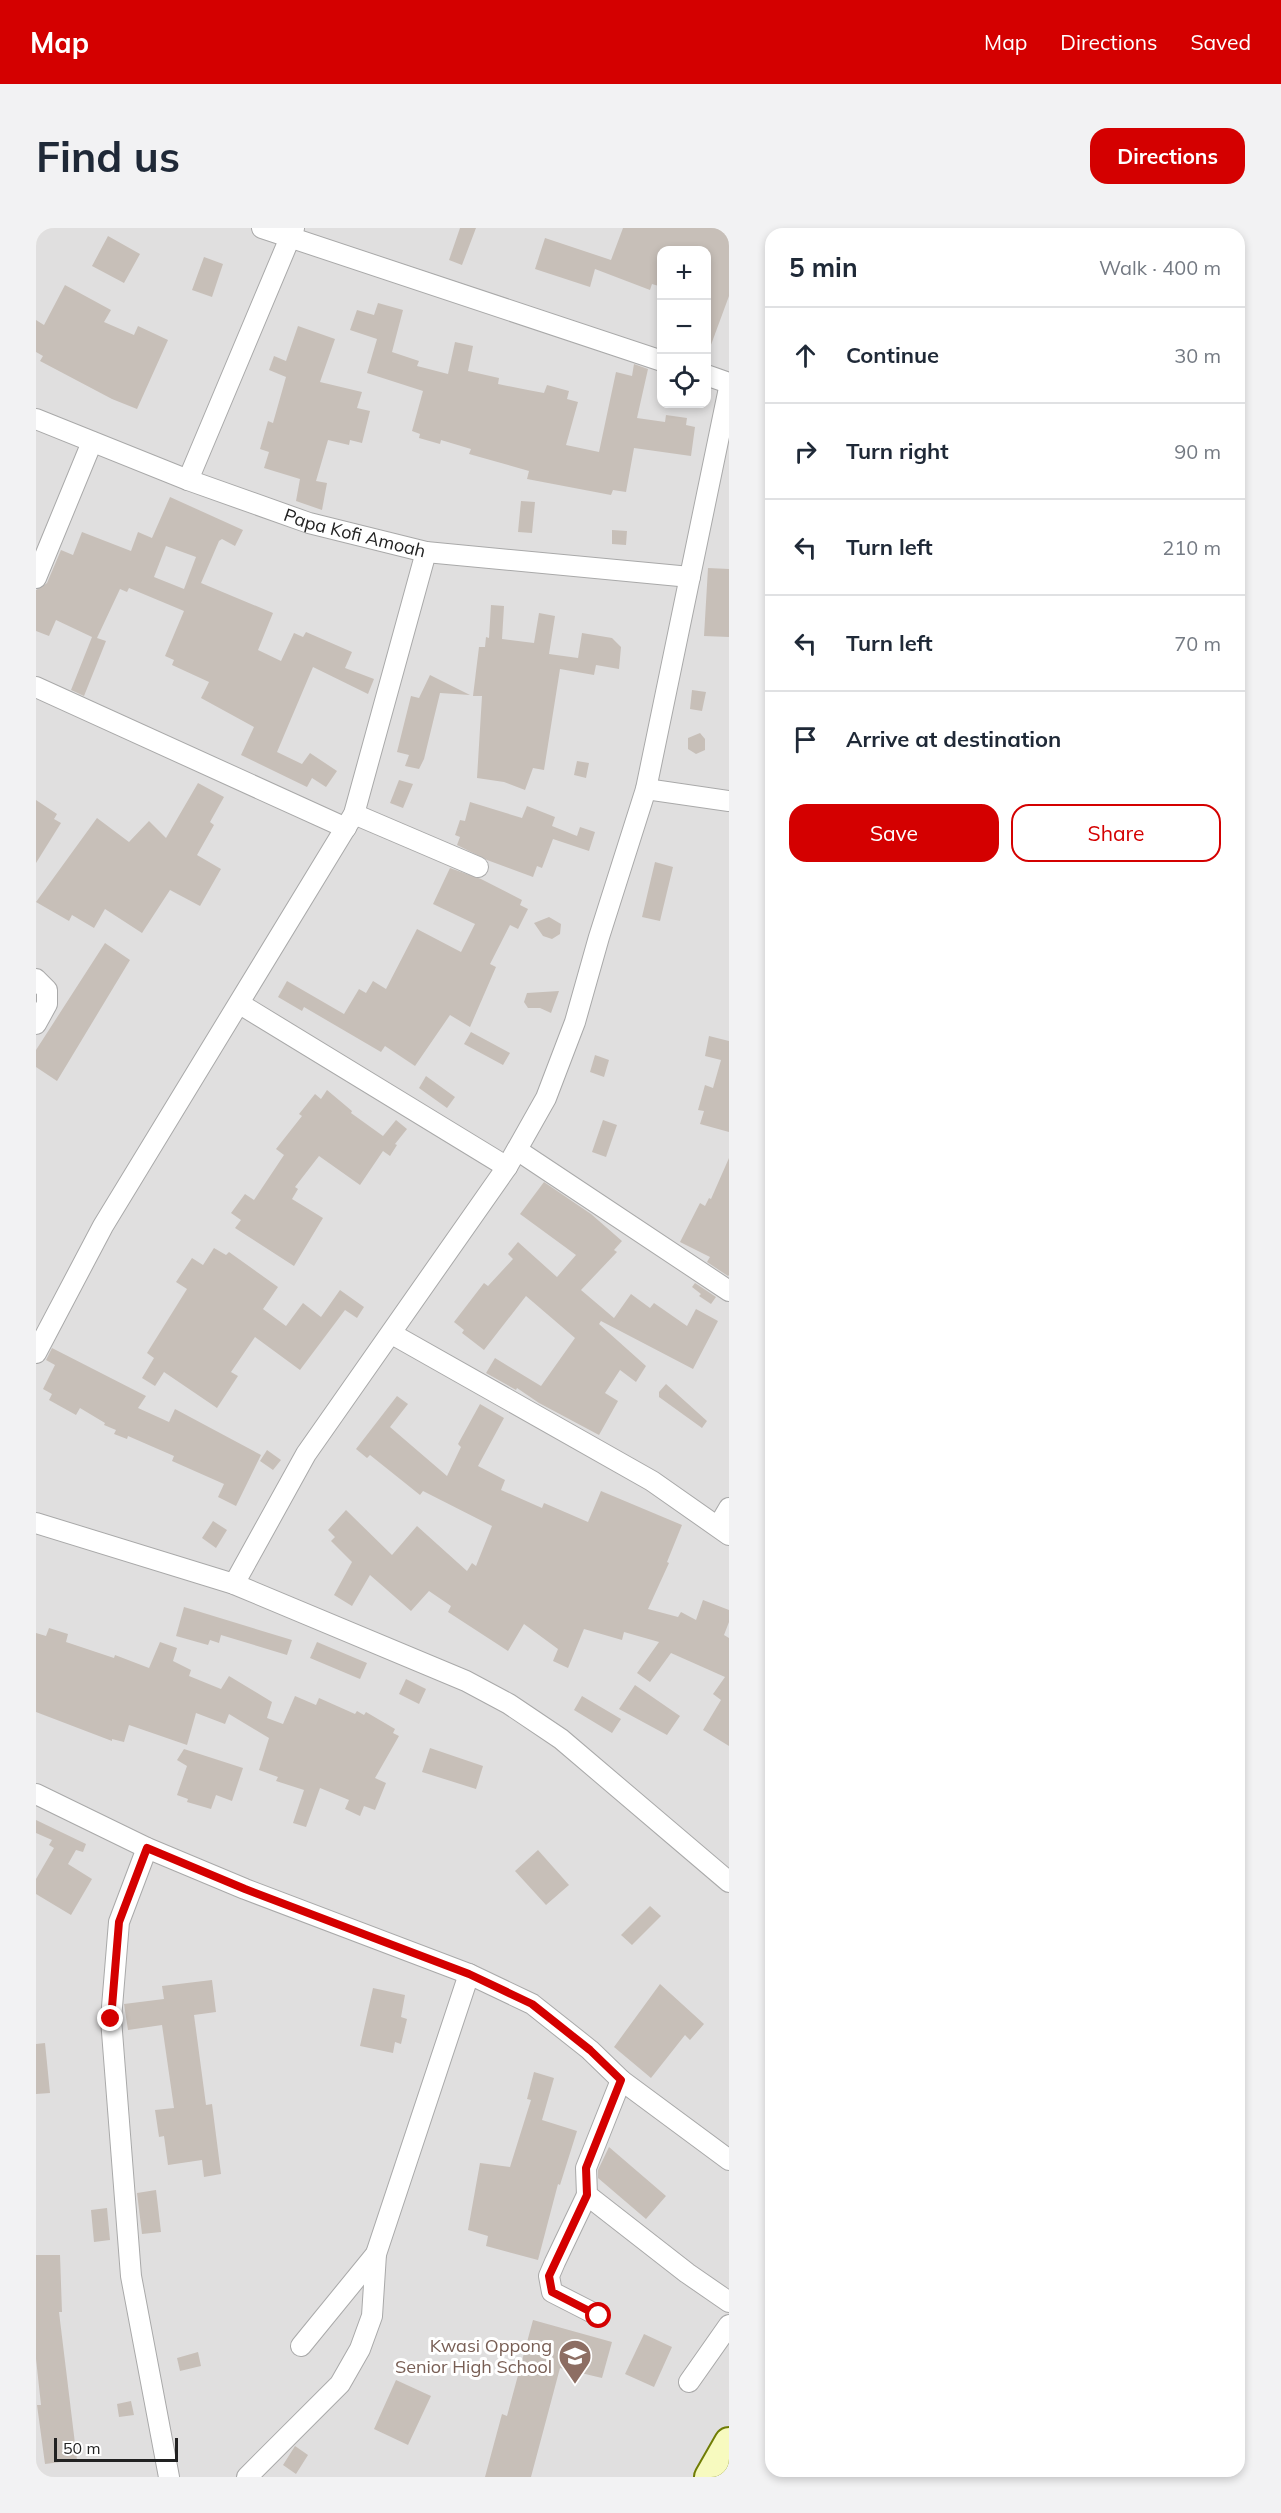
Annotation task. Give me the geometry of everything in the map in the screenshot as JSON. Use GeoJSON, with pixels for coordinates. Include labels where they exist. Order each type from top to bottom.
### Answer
{"type":"FeatureCollection","features":[{"type":"Feature","properties":{"kind":"street"},"geometry":{"type":"LineString","coordinates":[[262,228],[292,233],[657,359]]}},
{"type":"Feature","properties":{"kind":"street"},"geometry":{"type":"LineString","coordinates":[[188,480],[292,233]]}},
{"type":"Feature","properties":{"kind":"street"},"geometry":{"type":"LineString","coordinates":[[711,377],[729,383]]}},
{"type":"Feature","properties":{"kind":"street"},"geometry":{"type":"LineString","coordinates":[[234,1584],[306,1454],[507,1167],[546,1098],[575,1022],[599,937],[646,789],[729,388]]}},
{"type":"Feature","properties":{"kind":"street","name":"Papa Kofi Amoah"},"geometry":{"type":"LineString","coordinates":[[36,419],[188,480],[309,523],[426,552],[690,577]]}},
{"type":"Feature","properties":{"kind":"street"},"geometry":{"type":"LineString","coordinates":[[36,578],[92,442]]}},
{"type":"Feature","properties":{"kind":"street"},"geometry":{"type":"LineString","coordinates":[[38,1342],[103,1226],[350,821],[426,552]]}},
{"type":"Feature","properties":{"kind":"street"},"geometry":{"type":"LineString","coordinates":[[36,687],[350,821],[478,867]]}},
{"type":"Feature","properties":{"kind":"street"},"geometry":{"type":"LineString","coordinates":[[646,789],[729,801]]}},
{"type":"Feature","properties":{"kind":"street"},"geometry":{"type":"LineString","coordinates":[[36,979],[47,990],[47,1004],[36,1024]]}},
{"type":"Feature","properties":{"kind":"street"},"geometry":{"type":"LineString","coordinates":[[240,1004],[507,1167]]}},
{"type":"Feature","properties":{"kind":"street"},"geometry":{"type":"LineString","coordinates":[[517,1150],[729,1291]]}},
{"type":"Feature","properties":{"kind":"street"},"geometry":{"type":"LineString","coordinates":[[392,1334],[652,1481],[724,1530],[729,1508]]}},
{"type":"Feature","properties":{"kind":"street"},"geometry":{"type":"LineString","coordinates":[[36,1523],[234,1584],[466,1681],[509,1704],[561,1739],[726,1873]]}},
{"type":"Feature","properties":{"kind":"street"},"geometry":{"type":"LineString","coordinates":[[36,1794],[147,1848],[245,1889],[469,1974],[532,2004],[590,2050],[621,2080],[729,2160]]}},
{"type":"Feature","properties":{"kind":"street"},"geometry":{"type":"LineString","coordinates":[[147,1848],[119,1922],[111,2019],[131,2276],[169,2477]]}},
{"type":"Feature","properties":{"kind":"street"},"geometry":{"type":"LineString","coordinates":[[247,2477],[340,2384],[360,2349],[372,2316],[376,2254],[469,1974]]}},
{"type":"Feature","properties":{"kind":"street"},"geometry":{"type":"LineString","coordinates":[[599,2316],[552,2292],[549,2276],[587,2195],[586,2168],[621,2080]]}},
{"type":"Feature","properties":{"kind":"street"},"geometry":{"type":"LineString","coordinates":[[587,2195],[687,2273],[729,2302]]}},
{"type":"Feature","properties":{"kind":"street"},"geometry":{"type":"LineString","coordinates":[[301,2346],[376,2254]]}},
{"type":"Feature","properties":{"kind":"street"},"geometry":{"type":"LineString","coordinates":[[689,2382],[729,2325]]}},
{"type":"Feature","properties":{"kind":"street"},"geometry":{"type":"LineString","coordinates":[[709,2477],[729,2442]]}},
{"type":"Feature","properties":{"kind":"shaded area"},"geometry":{"type":"Polygon","coordinates":[[[36,228],[729,228],[729,2477],[36,2477],[36,228]]]}},
{"type":"Feature","properties":{"kind":"building"},"geometry":{"type":"Polygon","coordinates":[[[460,228],[476,228],[462,265],[449,260],[460,228]]]}},
{"type":"Feature","properties":{"kind":"building"},"geometry":{"type":"Polygon","coordinates":[[[623,228],[729,228],[729,296],[711,345],[711,246],[657,246],[657,286],[652,284],[650,290],[595,269],[590,287],[535,269],[545,238],[611,260],[623,228]]]}},
{"type":"Feature","properties":{"kind":"building"},"geometry":{"type":"Polygon","coordinates":[[[108,236],[140,254],[124,283],[92,266],[108,236]]]}},
{"type":"Feature","properties":{"kind":"building"},"geometry":{"type":"Polygon","coordinates":[[[204,257],[223,264],[212,297],[192,290],[204,257]]]}},
{"type":"Feature","properties":{"kind":"building"},"geometry":{"type":"Polygon","coordinates":[[[65,285],[111,310],[104,322],[134,335],[138,326],[168,340],[137,409],[112,399],[40,361],[43,356],[36,352],[36,320],[44,325],[65,285]]]}},
{"type":"Feature","properties":{"kind":"building"},"geometry":{"type":"Polygon","coordinates":[[[378,303],[403,310],[392,352],[419,361],[417,366],[448,374],[455,342],[473,346],[468,371],[499,378],[498,384],[544,393],[547,385],[569,391],[567,399],[578,402],[566,445],[599,452],[616,372],[632,376],[634,364],[648,369],[637,418],[665,422],[666,415],[687,418],[686,425],[695,427],[691,456],[634,448],[626,492],[613,490],[611,495],[527,479],[529,471],[469,454],[471,449],[441,440],[440,444],[419,438],[420,434],[412,431],[423,391],[367,373],[377,339],[350,330],[357,310],[374,315],[378,303]]]}},
{"type":"Feature","properties":{"kind":"building"},"geometry":{"type":"Polygon","coordinates":[[[298,326],[335,339],[320,382],[362,392],[357,408],[370,411],[362,443],[350,440],[349,445],[328,440],[316,481],[327,483],[322,510],[296,501],[300,479],[264,468],[269,452],[260,449],[268,421],[273,423],[286,377],[269,370],[274,356],[286,361],[298,326]]]}},
{"type":"Feature","properties":{"kind":"building"},"geometry":{"type":"Polygon","coordinates":[[[170,497],[243,530],[235,546],[222,539],[219,541],[201,583],[273,613],[258,650],[281,661],[294,633],[303,637],[306,632],[352,652],[345,668],[374,679],[368,694],[313,667],[277,752],[302,764],[310,753],[337,771],[326,787],[312,778],[307,787],[241,755],[254,727],[201,698],[209,682],[172,665],[174,660],[165,656],[184,611],[129,588],[127,592],[120,589],[97,638],[106,641],[84,696],[71,690],[92,637],[56,620],[49,636],[36,631],[36,590],[47,583],[61,550],[73,555],[82,532],[131,551],[138,532],[152,538],[170,497]],[[166,546],[154,577],[184,589],[196,557],[166,546]]]}},
{"type":"Feature","properties":{"kind":"building"},"geometry":{"type":"Polygon","coordinates":[[[521,501],[535,502],[532,533],[518,532],[521,501]]]}},
{"type":"Feature","properties":{"kind":"building"},"geometry":{"type":"Polygon","coordinates":[[[612,530],[627,531],[626,545],[612,544],[612,530]]]}},
{"type":"Feature","properties":{"kind":"building"},"geometry":{"type":"Polygon","coordinates":[[[708,568],[729,569],[729,637],[704,636],[708,568]]]}},
{"type":"Feature","properties":{"kind":"building"},"geometry":{"type":"Polygon","coordinates":[[[491,605],[504,606],[502,639],[534,643],[539,613],[555,616],[549,654],[578,658],[582,633],[612,638],[621,647],[619,669],[596,665],[594,675],[560,669],[544,770],[533,768],[525,790],[504,782],[477,778],[482,696],[473,696],[479,647],[485,647],[486,637],[489,638],[491,605]]]}},
{"type":"Feature","properties":{"kind":"building"},"geometry":{"type":"Polygon","coordinates":[[[430,675],[470,695],[440,693],[424,759],[419,769],[405,766],[409,755],[397,752],[411,696],[419,698],[430,675]]]}},
{"type":"Feature","properties":{"kind":"building"},"geometry":{"type":"Polygon","coordinates":[[[692,690],[706,692],[702,711],[690,709],[692,690]]]}},
{"type":"Feature","properties":{"kind":"building"},"geometry":{"type":"Polygon","coordinates":[[[700,733],[705,739],[705,750],[696,754],[688,749],[688,738],[700,733]]]}},
{"type":"Feature","properties":{"kind":"building"},"geometry":{"type":"Polygon","coordinates":[[[577,761],[589,763],[586,778],[574,775],[577,761]]]}},
{"type":"Feature","properties":{"kind":"building"},"geometry":{"type":"Polygon","coordinates":[[[399,780],[413,784],[403,808],[390,803],[399,780]]]}},
{"type":"Feature","properties":{"kind":"building"},"geometry":{"type":"Polygon","coordinates":[[[198,783],[224,797],[210,822],[214,825],[197,855],[221,869],[200,906],[170,890],[142,933],[105,909],[94,928],[72,915],[69,921],[36,902],[97,818],[129,842],[149,821],[166,838],[198,783]]]}},
{"type":"Feature","properties":{"kind":"building"},"geometry":{"type":"Polygon","coordinates":[[[36,800],[57,814],[54,819],[61,823],[36,863],[36,800]]]}},
{"type":"Feature","properties":{"kind":"building"},"geometry":{"type":"Polygon","coordinates":[[[470,802],[522,818],[527,806],[555,817],[552,826],[577,836],[580,827],[595,832],[589,851],[553,839],[542,868],[537,866],[533,877],[487,860],[457,845],[460,837],[455,835],[460,820],[465,821],[470,802]]]}},
{"type":"Feature","properties":{"kind":"building"},"geometry":{"type":"Polygon","coordinates":[[[655,862],[673,867],[660,921],[642,917],[655,862]]]}},
{"type":"Feature","properties":{"kind":"building"},"geometry":{"type":"Polygon","coordinates":[[[450,868],[481,879],[522,900],[520,905],[528,909],[518,929],[510,925],[490,964],[496,967],[470,1027],[450,1015],[415,1066],[385,1046],[381,1052],[304,1007],[302,1011],[278,997],[287,981],[344,1014],[359,989],[366,993],[373,981],[386,989],[417,929],[461,952],[475,924],[433,904],[450,868]]]}},
{"type":"Feature","properties":{"kind":"building"},"geometry":{"type":"Polygon","coordinates":[[[549,917],[561,924],[560,934],[552,939],[543,936],[534,923],[549,917]]]}},
{"type":"Feature","properties":{"kind":"building"},"geometry":{"type":"Polygon","coordinates":[[[105,943],[130,960],[57,1081],[36,1067],[36,1050],[105,943]]]}},
{"type":"Feature","properties":{"kind":"building"},"geometry":{"type":"Polygon","coordinates":[[[559,991],[551,1013],[540,1008],[528,1008],[524,1002],[527,993],[559,991]]]}},
{"type":"Feature","properties":{"kind":"building"},"geometry":{"type":"Polygon","coordinates":[[[471,1032],[510,1053],[503,1065],[464,1044],[471,1032]]]}},
{"type":"Feature","properties":{"kind":"building"},"geometry":{"type":"Polygon","coordinates":[[[709,1036],[729,1041],[729,1132],[700,1124],[704,1111],[698,1110],[705,1085],[713,1088],[721,1060],[705,1056],[709,1036]]]}},
{"type":"Feature","properties":{"kind":"building"},"geometry":{"type":"Polygon","coordinates":[[[595,1055],[609,1060],[604,1077],[590,1072],[595,1055]]]}},
{"type":"Feature","properties":{"kind":"building"},"geometry":{"type":"Polygon","coordinates":[[[426,1076],[455,1097],[447,1108],[419,1088],[426,1076]]]}},
{"type":"Feature","properties":{"kind":"building"},"geometry":{"type":"Polygon","coordinates":[[[327,1090],[352,1111],[351,1113],[383,1136],[396,1120],[407,1129],[395,1144],[397,1145],[390,1156],[383,1151],[360,1185],[319,1156],[295,1187],[298,1189],[292,1199],[323,1218],[294,1266],[235,1228],[241,1220],[231,1213],[245,1194],[254,1200],[284,1155],[276,1149],[302,1116],[299,1114],[315,1094],[321,1099],[327,1090]]]}},
{"type":"Feature","properties":{"kind":"building"},"geometry":{"type":"Polygon","coordinates":[[[603,1120],[617,1125],[606,1157],[592,1152],[603,1120]]]}},
{"type":"Feature","properties":{"kind":"building"},"geometry":{"type":"Polygon","coordinates":[[[729,1158],[728,1276],[707,1262],[710,1257],[680,1242],[700,1203],[705,1206],[709,1198],[711,1199],[729,1158]]]}},
{"type":"Feature","properties":{"kind":"building"},"geometry":{"type":"Polygon","coordinates":[[[544,1182],[591,1214],[622,1241],[614,1250],[617,1252],[581,1290],[614,1318],[631,1294],[650,1308],[654,1303],[687,1326],[696,1309],[718,1321],[693,1369],[601,1321],[599,1324],[646,1366],[636,1382],[620,1370],[605,1393],[618,1401],[599,1435],[486,1373],[495,1358],[541,1386],[575,1338],[526,1296],[484,1350],[462,1333],[464,1330],[454,1322],[484,1283],[488,1286],[513,1259],[508,1254],[518,1242],[557,1277],[576,1255],[520,1214],[544,1182]]]}},
{"type":"Feature","properties":{"kind":"building"},"geometry":{"type":"Polygon","coordinates":[[[214,1248],[226,1255],[229,1252],[278,1287],[263,1309],[286,1326],[303,1303],[321,1317],[340,1290],[364,1307],[357,1318],[345,1310],[300,1370],[255,1337],[231,1372],[238,1376],[217,1408],[164,1372],[155,1386],[142,1378],[154,1358],[147,1353],[187,1289],[176,1282],[192,1258],[203,1265],[214,1248]]]}},
{"type":"Feature","properties":{"kind":"building"},"geometry":{"type":"Polygon","coordinates":[[[695,1283],[716,1297],[711,1304],[699,1296],[701,1294],[692,1287],[695,1283]]]}},
{"type":"Feature","properties":{"kind":"building"},"geometry":{"type":"Polygon","coordinates":[[[52,1348],[146,1396],[138,1408],[169,1422],[175,1409],[261,1455],[236,1506],[218,1497],[224,1484],[172,1461],[174,1456],[128,1436],[127,1439],[114,1434],[116,1430],[104,1425],[105,1423],[80,1408],[76,1415],[49,1400],[52,1394],[43,1389],[55,1365],[46,1360],[52,1348]]]}},
{"type":"Feature","properties":{"kind":"building"},"geometry":{"type":"Polygon","coordinates":[[[666,1384],[707,1421],[702,1428],[659,1397],[659,1392],[666,1384]]]}},
{"type":"Feature","properties":{"kind":"building"},"geometry":{"type":"Polygon","coordinates":[[[397,1396],[408,1404],[390,1427],[447,1476],[461,1447],[458,1444],[480,1404],[504,1418],[478,1466],[505,1480],[501,1490],[542,1508],[544,1503],[588,1522],[601,1491],[682,1525],[667,1562],[669,1563],[648,1609],[678,1617],[681,1612],[696,1620],[703,1600],[729,1610],[729,1622],[724,1635],[729,1638],[729,1746],[703,1730],[721,1700],[713,1694],[725,1677],[671,1653],[650,1682],[637,1673],[659,1642],[624,1632],[622,1640],[584,1629],[568,1668],[553,1661],[558,1649],[524,1624],[508,1651],[448,1612],[451,1606],[429,1591],[411,1611],[370,1575],[352,1606],[334,1595],[352,1562],[331,1541],[335,1537],[328,1530],[346,1510],[392,1555],[417,1526],[467,1571],[472,1563],[476,1566],[492,1526],[423,1491],[420,1495],[370,1455],[367,1458],[356,1449],[397,1396]]]}},
{"type":"Feature","properties":{"kind":"building"},"geometry":{"type":"Polygon","coordinates":[[[267,1450],[281,1460],[273,1470],[260,1461],[267,1450]]]}},
{"type":"Feature","properties":{"kind":"building"},"geometry":{"type":"Polygon","coordinates":[[[213,1521],[227,1530],[216,1548],[202,1538],[213,1521]]]}},
{"type":"Feature","properties":{"kind":"building"},"geometry":{"type":"Polygon","coordinates":[[[184,1607],[292,1640],[287,1655],[221,1635],[219,1643],[210,1640],[208,1645],[176,1636],[184,1607]]]}},
{"type":"Feature","properties":{"kind":"building"},"geometry":{"type":"Polygon","coordinates":[[[49,1628],[68,1634],[66,1642],[114,1658],[115,1655],[149,1668],[160,1642],[177,1648],[173,1661],[191,1670],[189,1676],[221,1689],[229,1676],[272,1702],[267,1718],[283,1724],[295,1696],[316,1705],[319,1698],[355,1714],[357,1711],[364,1715],[366,1712],[395,1729],[393,1733],[399,1736],[375,1778],[386,1783],[375,1810],[364,1806],[360,1816],[345,1809],[349,1800],[320,1788],[306,1827],[293,1823],[304,1790],[276,1781],[278,1777],[259,1770],[269,1738],[229,1714],[225,1724],[196,1713],[187,1745],[129,1725],[124,1742],[112,1739],[112,1741],[36,1712],[36,1633],[46,1636],[49,1628]]]}},
{"type":"Feature","properties":{"kind":"building"},"geometry":{"type":"Polygon","coordinates":[[[317,1642],[367,1663],[360,1679],[310,1658],[317,1642]]]}},
{"type":"Feature","properties":{"kind":"building"},"geometry":{"type":"Polygon","coordinates":[[[406,1679],[426,1689],[419,1704],[399,1694],[406,1679]]]}},
{"type":"Feature","properties":{"kind":"building"},"geometry":{"type":"Polygon","coordinates":[[[635,1685],[680,1716],[667,1735],[619,1709],[635,1685]]]}},
{"type":"Feature","properties":{"kind":"building"},"geometry":{"type":"Polygon","coordinates":[[[582,1696],[621,1719],[612,1733],[574,1710],[582,1696]]]}},
{"type":"Feature","properties":{"kind":"building"},"geometry":{"type":"Polygon","coordinates":[[[430,1748],[483,1766],[476,1789],[422,1772],[430,1748]]]}},
{"type":"Feature","properties":{"kind":"building"},"geometry":{"type":"Polygon","coordinates":[[[184,1749],[243,1768],[232,1801],[216,1795],[211,1809],[187,1802],[188,1799],[177,1795],[187,1766],[177,1760],[184,1749]]]}},
{"type":"Feature","properties":{"kind":"building"},"geometry":{"type":"Polygon","coordinates":[[[36,1820],[86,1844],[83,1852],[76,1850],[68,1864],[92,1879],[71,1915],[36,1894],[36,1879],[54,1848],[49,1845],[52,1840],[36,1833],[36,1820]]]}},
{"type":"Feature","properties":{"kind":"building"},"geometry":{"type":"Polygon","coordinates":[[[538,1850],[569,1885],[546,1905],[515,1871],[538,1850]]]}},
{"type":"Feature","properties":{"kind":"building"},"geometry":{"type":"Polygon","coordinates":[[[650,1906],[661,1916],[632,1945],[621,1935],[650,1906]]]}},
{"type":"Feature","properties":{"kind":"building"},"geometry":{"type":"Polygon","coordinates":[[[212,1980],[216,2012],[194,2015],[206,2105],[212,2104],[221,2174],[204,2177],[202,2160],[168,2165],[164,2136],[159,2137],[155,2110],[174,2108],[162,2025],[128,2030],[124,2004],[164,1999],[162,1986],[212,1980]]]}},
{"type":"Feature","properties":{"kind":"building"},"geometry":{"type":"Polygon","coordinates":[[[660,1984],[704,2024],[690,2040],[685,2035],[651,2078],[614,2047],[660,1984]]]}},
{"type":"Feature","properties":{"kind":"building"},"geometry":{"type":"Polygon","coordinates":[[[373,1988],[405,1995],[401,2017],[407,2019],[401,2044],[395,2042],[393,2053],[360,2046],[373,1988]]]}},
{"type":"Feature","properties":{"kind":"building"},"geometry":{"type":"Polygon","coordinates":[[[45,2043],[50,2093],[36,2094],[36,2044],[45,2043]]]}},
{"type":"Feature","properties":{"kind":"building"},"geometry":{"type":"Polygon","coordinates":[[[534,2072],[554,2078],[542,2120],[577,2131],[560,2185],[558,2184],[538,2260],[486,2246],[488,2236],[468,2230],[480,2163],[510,2167],[531,2100],[527,2099],[534,2072]]]}},
{"type":"Feature","properties":{"kind":"building"},"geometry":{"type":"Polygon","coordinates":[[[609,2147],[666,2196],[646,2219],[598,2178],[598,2170],[609,2147]]]}},
{"type":"Feature","properties":{"kind":"building"},"geometry":{"type":"Polygon","coordinates":[[[156,2190],[161,2232],[142,2234],[137,2193],[156,2190]]]}},
{"type":"Feature","properties":{"kind":"building"},"geometry":{"type":"Polygon","coordinates":[[[107,2208],[110,2240],[94,2242],[91,2210],[107,2208]]]}},
{"type":"Feature","properties":{"kind":"building"},"geometry":{"type":"Polygon","coordinates":[[[36,2255],[60,2255],[62,2312],[59,2312],[77,2460],[45,2464],[37,2405],[41,2405],[36,2359],[36,2255]]]}},
{"type":"Feature","properties":{"kind":"building"},"geometry":{"type":"Polygon","coordinates":[[[533,2320],[612,2342],[602,2378],[560,2368],[531,2477],[485,2477],[502,2414],[507,2416],[533,2320]]]}},
{"type":"Feature","properties":{"kind":"building"},"geometry":{"type":"Polygon","coordinates":[[[644,2334],[672,2347],[654,2387],[625,2374],[644,2334]]]}},
{"type":"Feature","properties":{"kind":"building"},"geometry":{"type":"Polygon","coordinates":[[[198,2352],[201,2366],[180,2371],[177,2358],[198,2352]]]}},
{"type":"Feature","properties":{"kind":"building"},"geometry":{"type":"Polygon","coordinates":[[[396,2380],[431,2396],[408,2445],[374,2429],[396,2380]]]}},
{"type":"Feature","properties":{"kind":"building"},"geometry":{"type":"Polygon","coordinates":[[[131,2401],[134,2415],[119,2417],[117,2404],[131,2401]]]}},
{"type":"Feature","properties":{"kind":"building"},"geometry":{"type":"Polygon","coordinates":[[[295,2446],[308,2455],[296,2474],[283,2465],[295,2446]]]}},
{"type":"Feature","properties":{"kind":"place","name":"Kwasi Oppong Senior High School"},"geometry":{"type":"Point","coordinates":[575,2385]}},
{"type":"Feature","properties":{"kind":"route"},"geometry":{"type":"LineString","coordinates":[[111,2019],[119,1922],[147,1848],[245,1889],[469,1974],[532,2004],[590,2050],[621,2080],[586,2168],[587,2195],[549,2276],[552,2292],[574,2306],[599,2316]]}}]}
